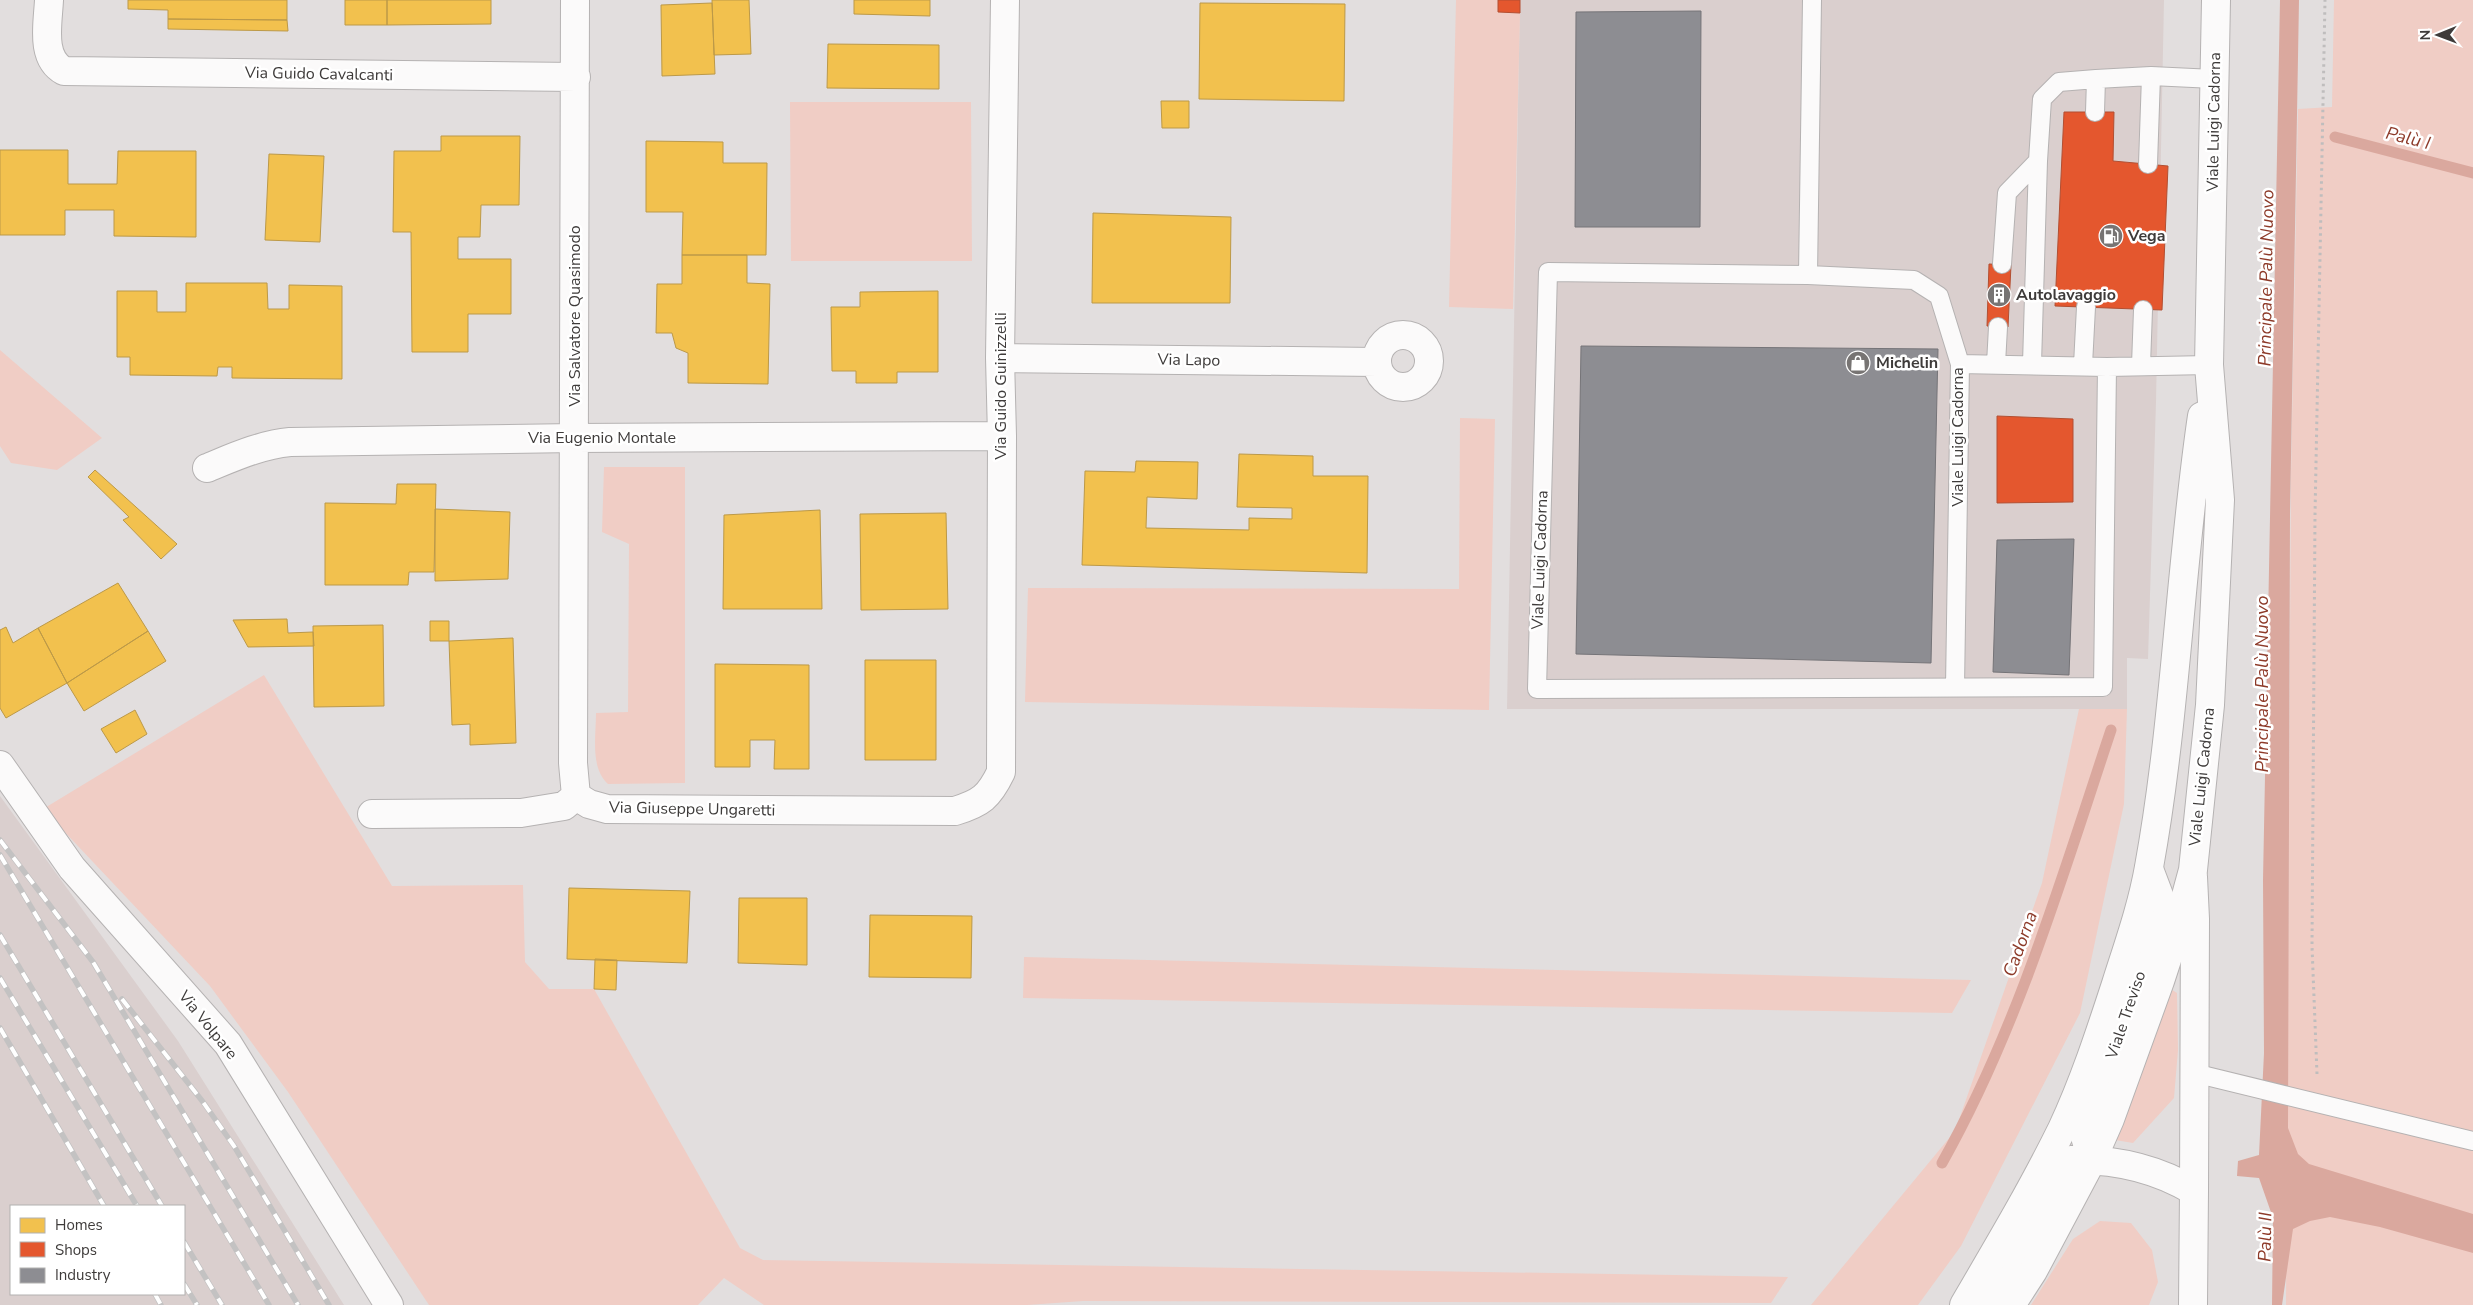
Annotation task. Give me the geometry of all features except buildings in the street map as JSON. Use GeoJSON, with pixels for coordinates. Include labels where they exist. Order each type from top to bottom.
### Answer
{"type":"FeatureCollection","features":[{"type":"Feature","properties":{"kind":"street","name":"Via Guido Cavalcanti"},"geometry":{"type":"LineString","coordinates":[[49,0],[48,50],[56,66],[64,71],[576,77]]}},
{"type":"Feature","properties":{"kind":"street"},"geometry":{"type":"LineString","coordinates":[[575,0],[576,77]]}},
{"type":"Feature","properties":{"kind":"street","name":"Via Guido Guinizzelli"},"geometry":{"type":"LineString","coordinates":[[1001,772],[1002,436],[1000,358],[1005,0]]}},
{"type":"Feature","properties":{"kind":"street","name":"Viale Luigi Cadorna"},"geometry":{"type":"LineString","coordinates":[[2193,1305],[2196,919],[2193,870],[2210,705],[2220,500],[2210,365],[2216,0]]}},
{"type":"Feature","properties":{"kind":"street","name":"Via Salvatore Quasimodo"},"geometry":{"type":"LineString","coordinates":[[576,77],[573,763],[576,796]]}},
{"type":"Feature","properties":{"kind":"street","name":"Via Lapo"},"geometry":{"type":"LineString","coordinates":[[1000,358],[1377,362]]}},
{"type":"Feature","properties":{"kind":"street","name":"Viale Luigi Cadorna"},"geometry":{"type":"LineString","coordinates":[[1964,1305],[2026,1199],[2062,1127],[2087,1070],[2128,946],[2149,869],[2175,672],[2190,498],[2210,365]]}},
{"type":"Feature","properties":{"kind":"street","name":"Via Eugenio Montale"},"geometry":{"type":"LineString","coordinates":[[207,468],[272,444],[290,442],[575,438],[1002,436]]}},
{"type":"Feature","properties":{"kind":"street","name":"Via Volpare"},"geometry":{"type":"LineString","coordinates":[[0,765],[72,868],[228,1044],[389,1305]]}},
{"type":"Feature","properties":{"kind":"street","name":"Via Giuseppe Ungaretti"},"geometry":{"type":"LineString","coordinates":[[576,796],[589,804],[607,809],[955,811],[976,805],[992,790],[1001,772]]}},
{"type":"Feature","properties":{"kind":"street"},"geometry":{"type":"LineString","coordinates":[[372,814],[521,813],[564,806],[576,796]]}},
{"type":"Feature","properties":{"kind":"street","name":"Viale Treviso"},"geometry":{"type":"LineString","coordinates":[[2092,1160],[2083,1130],[2131,1005],[2160,898],[2149,869]]}},
{"type":"Feature","properties":{"kind":"street","name":"Viale Treviso"},"geometry":{"type":"LineString","coordinates":[[2011,1305],[2033,1271],[2092,1160],[2142,1035],[2177,930],[2193,870]]}},
{"type":"Feature","properties":{"kind":"street"},"geometry":{"type":"LineString","coordinates":[[1987,1305],[2012,1266],[2071,1160],[2092,1160],[2133,1165],[2174,1179],[2194,1191]]}},
{"type":"Feature","properties":{"kind":"lane"},"geometry":{"type":"LineString","coordinates":[[1808,275],[1812,0]]}},
{"type":"Feature","properties":{"kind":"lane"},"geometry":{"type":"LineString","coordinates":[[2032,364],[2038,161],[2042,99],[2059,82],[2151,76],[2214,79]]}},
{"type":"Feature","properties":{"kind":"lane"},"geometry":{"type":"LineString","coordinates":[[2148,164],[2151,76]]}},
{"type":"Feature","properties":{"kind":"lane"},"geometry":{"type":"LineString","coordinates":[[2095,112],[2096,79]]}},
{"type":"Feature","properties":{"kind":"lane"},"geometry":{"type":"LineString","coordinates":[[2002,264],[2007,193],[2038,161]]}},
{"type":"Feature","properties":{"kind":"lane","name":"Viale Luigi Cadorna"},"geometry":{"type":"LineString","coordinates":[[1955,687],[1960,364],[1939,296],[1914,280],[1808,275],[1548,272],[1537,689],[2103,687],[2107,367]]}},
{"type":"Feature","properties":{"kind":"lane"},"geometry":{"type":"LineString","coordinates":[[2083,365],[2086,307]]}},
{"type":"Feature","properties":{"kind":"lane"},"geometry":{"type":"LineString","coordinates":[[2141,365],[2143,310]]}},
{"type":"Feature","properties":{"kind":"lane"},"geometry":{"type":"LineString","coordinates":[[1996,364],[1998,327]]}},
{"type":"Feature","properties":{"kind":"lane"},"geometry":{"type":"LineString","coordinates":[[1960,364],[2083,365],[2107,367],[2210,365]]}},
{"type":"Feature","properties":{"kind":"lane"},"geometry":{"type":"LineString","coordinates":[[2194,1073],[2287,1094],[2473,1142]]}},
{"type":"Feature","properties":{"kind":"path"},"geometry":{"type":"LineString","coordinates":[[2312,1101],[2317,1073],[2312,926],[2315,515],[2325,0]]}},
{"type":"Feature","properties":{"kind":"shaded area"},"geometry":{"type":"Polygon","coordinates":[[[1456,0],[1498,0],[1520,13],[1513,309],[1449,307],[1456,0]]]}},
{"type":"Feature","properties":{"kind":"shaded area"},"geometry":{"type":"Polygon","coordinates":[[[1520,0],[2164,0],[2156,402],[2148,659],[2127,658],[2127,709],[1507,709],[1520,0]]]}},
{"type":"Feature","properties":{"kind":"shaded area"},"geometry":{"type":"Polygon","coordinates":[[[2280,0],[2299,0],[2290,514],[2288,1128],[2298,1154],[2309,1164],[2473,1214],[2473,1253],[2380,1227],[2330,1217],[2310,1221],[2293,1229],[2282,1305],[2272,1305],[2273,1218],[2259,1178],[2237,1176],[2238,1161],[2259,1155],[2264,1053],[2263,880],[2280,0]]]}},
{"type":"Feature","properties":{"kind":"shaded area"},"geometry":{"type":"Polygon","coordinates":[[[2334,0],[2473,0],[2473,1305],[2286,1305],[2291,475],[2298,109],[2332,107],[2334,0]]]}},
{"type":"Feature","properties":{"kind":"shaded area"},"geometry":{"type":"Polygon","coordinates":[[[790,102],[971,102],[972,261],[791,261],[790,102]]]}},
{"type":"Feature","properties":{"kind":"shaded area"},"geometry":{"type":"Polygon","coordinates":[[[0,350],[102,438],[57,470],[11,463],[0,446],[0,350]]]}},
{"type":"Feature","properties":{"kind":"shaded area"},"geometry":{"type":"Polygon","coordinates":[[[1460,418],[1495,419],[1489,710],[1025,702],[1028,588],[1459,589],[1460,418]]]}},
{"type":"Feature","properties":{"kind":"shaded area"},"geometry":{"type":"Polygon","coordinates":[[[604,467],[685,467],[685,783],[608,784],[602,777],[596,761],[596,713],[628,712],[629,544],[602,532],[604,467]]]}},
{"type":"Feature","properties":{"kind":"shaded area"},"geometry":{"type":"Polygon","coordinates":[[[264,675],[392,886],[523,885],[525,962],[549,989],[594,989],[740,1248],[763,1260],[1788,1277],[1771,1303],[1083,1301],[1027,1305],[764,1305],[724,1278],[698,1305],[429,1305],[288,1092],[210,986],[43,809],[264,675]]]}},
{"type":"Feature","properties":{"kind":"shaded area"},"geometry":{"type":"Polygon","coordinates":[[[2079,709],[2127,709],[2124,804],[2080,1013],[1961,1246],[1918,1305],[1811,1305],[1955,1131],[2042,883],[2079,709]]]}},
{"type":"Feature","properties":{"kind":"shaded area"},"geometry":{"type":"Polygon","coordinates":[[[0,796],[178,1041],[344,1305],[0,1305],[0,796]]]}},
{"type":"Feature","properties":{"kind":"shaded area"},"geometry":{"type":"Polygon","coordinates":[[[1024,957],[1971,980],[1952,1013],[1023,998],[1024,957]]]}},
{"type":"Feature","properties":{"kind":"shaded area"},"geometry":{"type":"Polygon","coordinates":[[[2169,988],[2177,993],[2178,1050],[2174,1098],[2133,1143],[2109,1139],[2169,988]]]}},
{"type":"Feature","properties":{"kind":"shaded area"},"geometry":{"type":"Polygon","coordinates":[[[2100,1221],[2131,1223],[2152,1250],[2158,1282],[2149,1305],[2031,1305],[2073,1239],[2100,1221]]]}},
{"type":"Feature","properties":{"kind":"waterway","name":"Palù I"},"geometry":{"type":"LineString","coordinates":[[2335,137],[2473,173]]}},
{"type":"Feature","properties":{"kind":"waterway","name":"Cadorna"},"geometry":{"type":"LineString","coordinates":[[1942,1163],[1994,1059],[2016,1005],[2037,951],[2111,730]]}},
{"type":"Feature","properties":{"kind":"railway"},"geometry":{"type":"LineString","coordinates":[[0,840],[93,962],[298,1305]]}},
{"type":"Feature","properties":{"kind":"railway"},"geometry":{"type":"LineString","coordinates":[[0,855],[269,1305]]}},
{"type":"Feature","properties":{"kind":"railway"},"geometry":{"type":"LineString","coordinates":[[0,935],[161,1205]]}},
{"type":"Feature","properties":{"kind":"railway"},"geometry":{"type":"LineString","coordinates":[[0,978],[136,1205]]}},
{"type":"Feature","properties":{"kind":"railway"},"geometry":{"type":"LineString","coordinates":[[122,999],[203,1102],[234,1146],[329,1305]]}},
{"type":"Feature","properties":{"kind":"railway"},"geometry":{"type":"LineString","coordinates":[[0,1028],[103,1205]]}},
{"type":"Feature","properties":{"kind":"railway"},"geometry":{"type":"LineString","coordinates":[[185,1244],[222,1305]]}},
{"type":"Feature","properties":{"kind":"railway"},"geometry":{"type":"LineString","coordinates":[[185,1286],[197,1305]]}},
{"type":"Feature","properties":{"kind":"railway"},"geometry":{"type":"LineString","coordinates":[[156,1295],[161,1305]]}},
{"type":"Feature","properties":{"kind":"place","name":"Vega"},"geometry":{"type":"Point","coordinates":[2111,236]}},
{"type":"Feature","properties":{"kind":"place","name":"Autolavaggio"},"geometry":{"type":"Point","coordinates":[1999,295]}},
{"type":"Feature","properties":{"kind":"place","name":"Michelin"},"geometry":{"type":"Point","coordinates":[1858,363]}},
{"type":"Feature","properties":{"kind":"water label","name":"Principale Palù Nuovo"},"geometry":{"type":"Point","coordinates":[2266,278]}},
{"type":"Feature","properties":{"kind":"water label","name":"Principale Palù Nuovo"},"geometry":{"type":"Point","coordinates":[2262,684]}},
{"type":"Feature","properties":{"kind":"water label","name":"Palù II"},"geometry":{"type":"Point","coordinates":[2265,1237]}}]}
